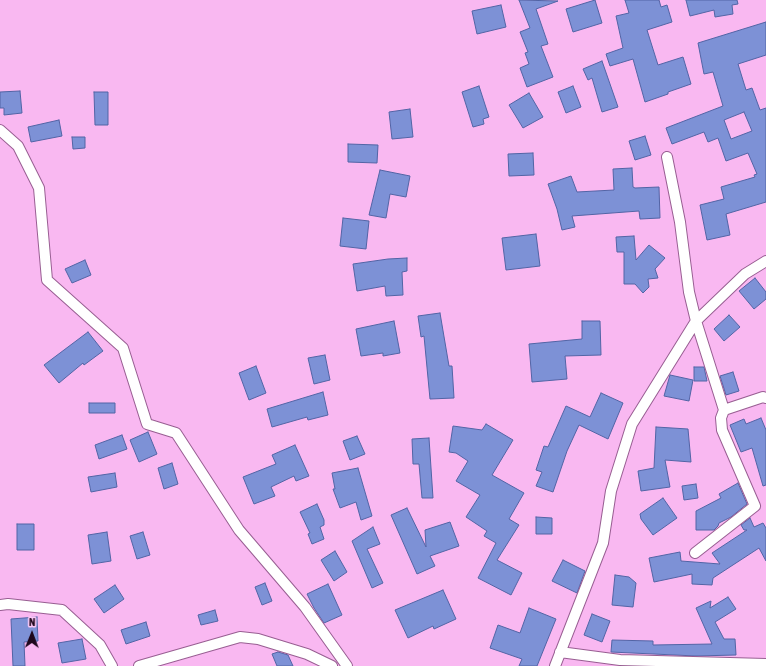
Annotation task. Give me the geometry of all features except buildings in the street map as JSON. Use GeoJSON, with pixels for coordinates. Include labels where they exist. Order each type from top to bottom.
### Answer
{"type":"FeatureCollection","features":[{"type":"Feature","properties":{"kind":"street"},"geometry":{"type":"LineString","coordinates":[[0,130],[18,146],[39,188],[47,280],[123,348],[147,424],[176,433],[239,530],[305,607],[347,666]]}},
{"type":"Feature","properties":{"kind":"street"},"geometry":{"type":"LineString","coordinates":[[667,157],[680,222],[689,292],[696,321],[724,410],[721,418],[722,430],[756,506],[695,553]]}},
{"type":"Feature","properties":{"kind":"street"},"geometry":{"type":"LineString","coordinates":[[556,666],[560,652],[603,543],[611,491],[632,424],[696,321],[745,274],[766,261]]}},
{"type":"Feature","properties":{"kind":"street"},"geometry":{"type":"LineString","coordinates":[[724,410],[763,397],[766,398]]}},
{"type":"Feature","properties":{"kind":"street"},"geometry":{"type":"LineString","coordinates":[[0,605],[8,604],[62,610],[100,645],[112,666]]}},
{"type":"Feature","properties":{"kind":"street"},"geometry":{"type":"LineString","coordinates":[[139,666],[240,637],[258,638],[307,654],[332,666]]}},
{"type":"Feature","properties":{"kind":"street"},"geometry":{"type":"LineString","coordinates":[[560,652],[620,660],[766,664]]}}]}
